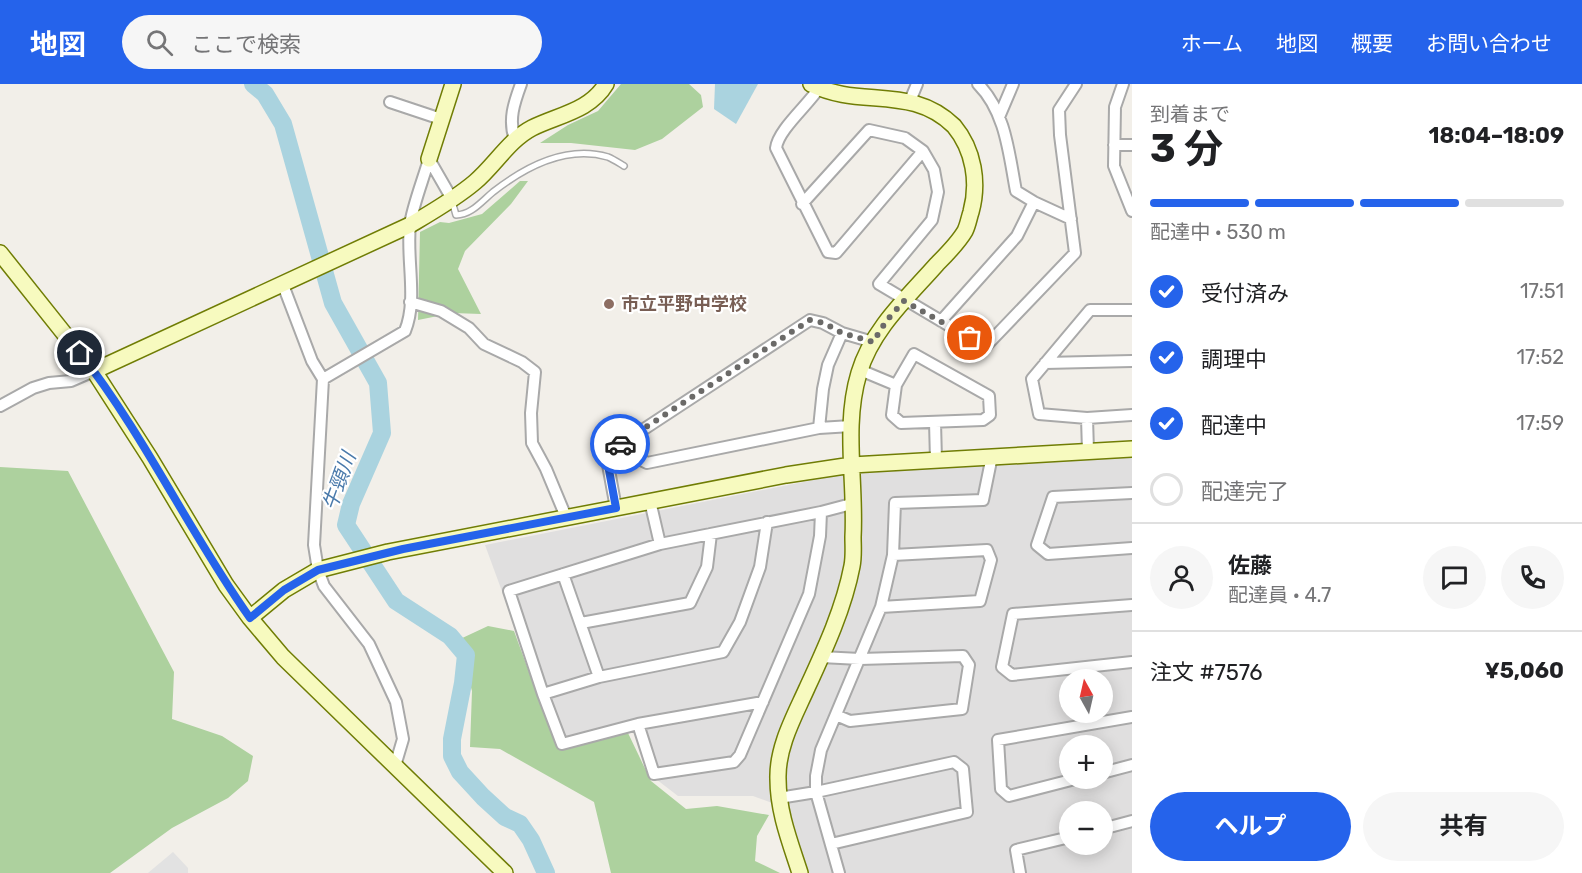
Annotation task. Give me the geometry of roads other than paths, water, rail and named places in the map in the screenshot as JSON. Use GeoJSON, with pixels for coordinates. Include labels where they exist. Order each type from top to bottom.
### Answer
{"type":"FeatureCollection","features":[{"type":"Feature","properties":{"kind":"street"},"geometry":{"type":"LineString","coordinates":[[322,379],[405,331],[410,302],[410,225],[453,84]]}},
{"type":"Feature","properties":{"kind":"street"},"geometry":{"type":"LineString","coordinates":[[515,140],[511,129],[513,107],[521,84]]}},
{"type":"Feature","properties":{"kind":"street"},"geometry":{"type":"LineString","coordinates":[[978,84],[999,117],[1006,139],[1016,191],[1071,219]]}},
{"type":"Feature","properties":{"kind":"street"},"geometry":{"type":"LineString","coordinates":[[999,117],[1013,84]]}},
{"type":"Feature","properties":{"kind":"street"},"geometry":{"type":"LineString","coordinates":[[802,204],[869,130],[905,138],[923,151],[934,170],[938,192],[932,220],[879,284],[904,301],[985,347],[1075,253],[1059,110],[1076,84]]}},
{"type":"Feature","properties":{"kind":"street"},"geometry":{"type":"LineString","coordinates":[[0,406],[33,388],[49,383],[71,381],[94,371],[410,225],[476,182],[515,140],[531,129],[582,108],[594,99],[601,85]]}},
{"type":"Feature","properties":{"kind":"street"},"geometry":{"type":"LineString","coordinates":[[800,873],[783,820],[777,777],[780,756],[788,731],[846,593],[852,564],[855,503],[851,426],[853,396],[860,370],[873,342],[887,320],[966,229],[974,201],[975,175],[969,153],[955,126],[914,90],[889,93],[845,93],[815,86],[810,101],[780,134],[777,142],[779,156],[802,204],[828,252],[836,253],[923,151]]}},
{"type":"Feature","properties":{"kind":"street"},"geometry":{"type":"LineString","coordinates":[[1131,208],[1114,166],[1114,107],[1122,88],[1132,91]]}},
{"type":"Feature","properties":{"kind":"street"},"geometry":{"type":"LineString","coordinates":[[390,102],[441,119]]}},
{"type":"Feature","properties":{"kind":"street"},"geometry":{"type":"LineString","coordinates":[[1114,145],[1132,145]]}},
{"type":"Feature","properties":{"kind":"street"},"geometry":{"type":"LineString","coordinates":[[429,159],[452,199]]}},
{"type":"Feature","properties":{"kind":"street"},"geometry":{"type":"LineString","coordinates":[[941,321],[1017,236],[1034,202]]}},
{"type":"Feature","properties":{"kind":"street"},"geometry":{"type":"LineString","coordinates":[[0,253],[94,371],[150,458],[226,585],[250,618],[283,657],[505,873]]}},
{"type":"Feature","properties":{"kind":"street"},"geometry":{"type":"LineString","coordinates":[[283,285],[312,361],[322,379],[314,545],[318,570],[324,586],[369,644],[396,702],[403,739],[395,766]]}},
{"type":"Feature","properties":{"kind":"street"},"geometry":{"type":"LineString","coordinates":[[410,302],[441,310],[469,328],[484,344],[522,362],[535,372],[531,413],[532,443],[546,469],[566,517]]}},
{"type":"Feature","properties":{"kind":"street"},"geometry":{"type":"LineString","coordinates":[[1132,310],[1090,310],[1032,379],[1039,414],[1087,418],[1132,415]]}},
{"type":"Feature","properties":{"kind":"street"},"geometry":{"type":"LineString","coordinates":[[616,508],[606,454],[810,320],[873,342]]}},
{"type":"Feature","properties":{"kind":"street"},"geometry":{"type":"LineString","coordinates":[[819,428],[828,365],[842,333]]}},
{"type":"Feature","properties":{"kind":"street"},"geometry":{"type":"LineString","coordinates":[[914,354],[989,396],[990,416],[983,420],[935,422],[901,423],[892,415],[896,385],[914,354]]}},
{"type":"Feature","properties":{"kind":"street"},"geometry":{"type":"LineString","coordinates":[[1045,363],[1132,361]]}},
{"type":"Feature","properties":{"kind":"street"},"geometry":{"type":"LineString","coordinates":[[860,370],[896,385]]}},
{"type":"Feature","properties":{"kind":"street"},"geometry":{"type":"LineString","coordinates":[[1087,418],[1088,451]]}},
{"type":"Feature","properties":{"kind":"street"},"geometry":{"type":"LineString","coordinates":[[935,422],[936,460]]}},
{"type":"Feature","properties":{"kind":"street"},"geometry":{"type":"LineString","coordinates":[[633,436],[640,460],[647,462],[819,428],[851,426]]}},
{"type":"Feature","properties":{"kind":"street"},"geometry":{"type":"LineString","coordinates":[[250,618],[284,590],[318,570],[388,552],[566,517],[786,475],[852,465],[1132,449]]}},
{"type":"Feature","properties":{"kind":"street"},"geometry":{"type":"LineString","coordinates":[[839,873],[816,792],[816,776],[822,750],[881,607],[893,555],[895,503],[983,500],[992,456]]}},
{"type":"Feature","properties":{"kind":"street"},"geometry":{"type":"LineString","coordinates":[[1132,493],[1053,497],[1037,545],[1048,554],[1132,548]]}},
{"type":"Feature","properties":{"kind":"street"},"geometry":{"type":"LineString","coordinates":[[650,501],[660,544]]}},
{"type":"Feature","properties":{"kind":"street"},"geometry":{"type":"LineString","coordinates":[[763,702],[638,724],[562,744],[509,591],[660,544],[821,512],[855,503]]}},
{"type":"Feature","properties":{"kind":"street"},"geometry":{"type":"LineString","coordinates":[[638,724],[654,774],[734,762],[740,755],[809,594],[820,537],[821,512]]}},
{"type":"Feature","properties":{"kind":"street"},"geometry":{"type":"LineString","coordinates":[[543,694],[599,677],[723,652],[740,622],[760,567],[767,522]]}},
{"type":"Feature","properties":{"kind":"street"},"geometry":{"type":"LineString","coordinates":[[580,623],[690,603],[707,567],[711,534]]}},
{"type":"Feature","properties":{"kind":"street"},"geometry":{"type":"LineString","coordinates":[[881,607],[980,601],[991,560],[987,550],[893,555]]}},
{"type":"Feature","properties":{"kind":"street"},"geometry":{"type":"LineString","coordinates":[[563,574],[599,677]]}},
{"type":"Feature","properties":{"kind":"street"},"geometry":{"type":"LineString","coordinates":[[1132,605],[1013,614],[1002,668],[1012,675],[1132,662]]}},
{"type":"Feature","properties":{"kind":"street"},"geometry":{"type":"LineString","coordinates":[[821,657],[860,659],[963,656],[969,665],[962,709],[850,721],[836,715]]}},
{"type":"Feature","properties":{"kind":"street"},"geometry":{"type":"LineString","coordinates":[[1059,783],[1009,796],[1001,789],[998,740],[1132,717]]}},
{"type":"Feature","properties":{"kind":"street"},"geometry":{"type":"LineString","coordinates":[[779,798],[954,762],[963,769],[967,812],[831,844]]}},
{"type":"Feature","properties":{"kind":"street"},"geometry":{"type":"LineString","coordinates":[[1113,770],[1132,765]]}},
{"type":"Feature","properties":{"kind":"street"},"geometry":{"type":"LineString","coordinates":[[1113,826],[1132,821]]}},
{"type":"Feature","properties":{"kind":"street"},"geometry":{"type":"LineString","coordinates":[[1020,873],[1016,850],[1059,840]]}},
{"type":"Feature","properties":{"kind":"lane"},"geometry":{"type":"LineString","coordinates":[[452,199],[456,215],[466,215],[510,178],[538,164],[565,155],[609,157],[624,166]]}},
{"type":"Feature","properties":{"kind":"water"},"geometry":{"type":"Polygon","coordinates":[[[715,84],[758,84],[736,124],[714,109],[715,84]]]}},
{"type":"Feature","properties":{"kind":"waterway","name":"牛頸川"},"geometry":{"type":"LineString","coordinates":[[253,84],[265,94],[283,124],[333,303],[378,383],[382,433],[351,504],[346,525],[396,601],[450,636],[466,655],[452,739],[452,756],[460,772],[483,797],[505,817],[520,824],[531,840],[546,873]]}},
{"type":"Feature","properties":{"kind":"place","name":"市立平野中学校"},"geometry":{"type":"Point","coordinates":[609,304]}}]}
